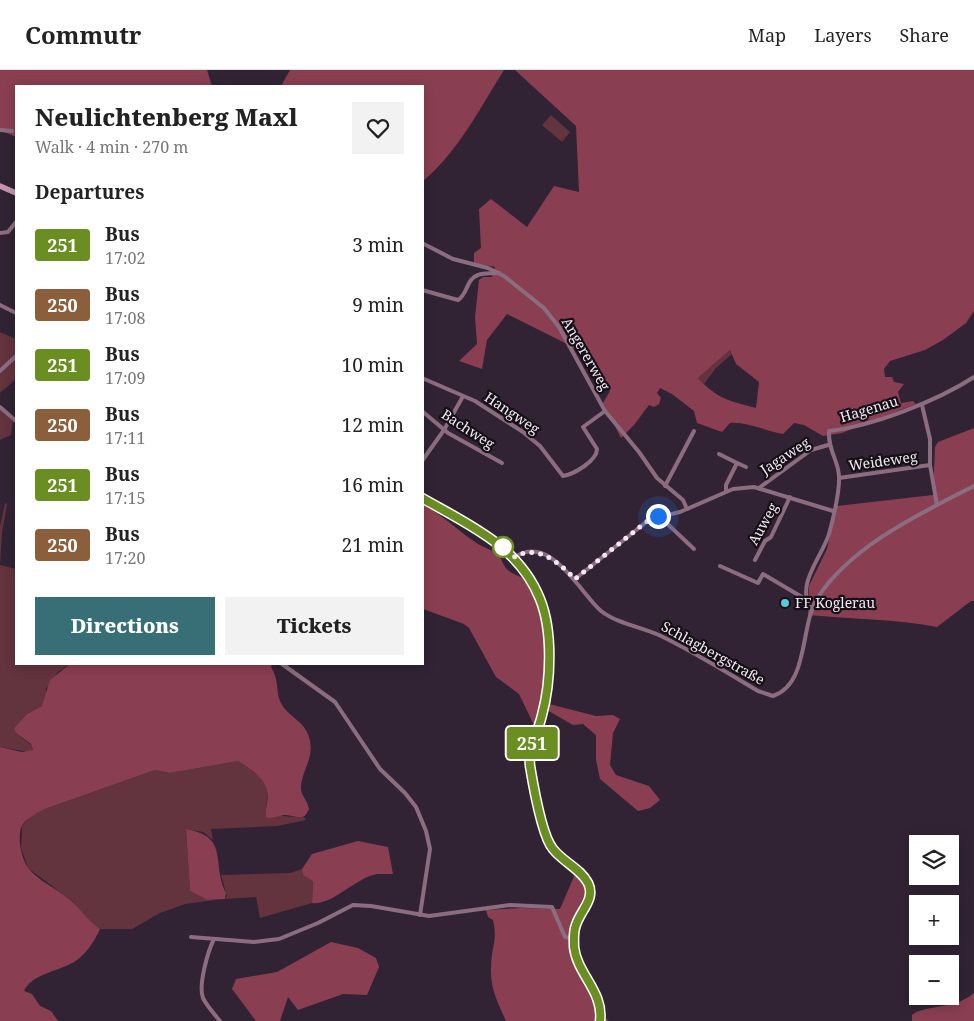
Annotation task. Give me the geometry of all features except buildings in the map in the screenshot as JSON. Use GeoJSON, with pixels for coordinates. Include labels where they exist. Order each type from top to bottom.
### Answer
{"type":"FeatureCollection","features":[{"type":"Feature","properties":{"kind":"main road"},"geometry":{"type":"LineString","coordinates":[[0,186],[15,193]]}},
{"type":"Feature","properties":{"kind":"main road"},"geometry":{"type":"LineString","coordinates":[[424,499],[502,546],[515,557],[526,572],[540,599],[548,622],[546,698],[530,748],[533,779],[546,837],[550,846],[583,876],[590,887],[589,901],[575,925],[574,939],[576,955],[598,998],[600,1021]]}},
{"type":"Feature","properties":{"kind":"street"},"geometry":{"type":"LineString","coordinates":[[0,130],[12,131]]}},
{"type":"Feature","properties":{"kind":"street"},"geometry":{"type":"LineString","coordinates":[[0,233],[8,232],[15,223]]}},
{"type":"Feature","properties":{"kind":"street","name":"Angererweg"},"geometry":{"type":"LineString","coordinates":[[424,244],[453,259],[499,272],[518,286],[555,321],[605,411],[639,452],[657,478],[683,500],[687,509]]}},
{"type":"Feature","properties":{"kind":"street"},"geometry":{"type":"LineString","coordinates":[[424,291],[458,300],[462,298],[473,277],[480,274],[499,272]]}},
{"type":"Feature","properties":{"kind":"street"},"geometry":{"type":"LineString","coordinates":[[0,305],[15,312]]}},
{"type":"Feature","properties":{"kind":"street"},"geometry":{"type":"LineString","coordinates":[[0,371],[15,357]]}},
{"type":"Feature","properties":{"kind":"street","name":"Hagenau"},"geometry":{"type":"LineString","coordinates":[[828,445],[829,431],[855,426],[922,405],[974,377]]}},
{"type":"Feature","properties":{"kind":"street","name":"Hangweg"},"geometry":{"type":"LineString","coordinates":[[424,379],[449,388],[462,398],[475,402],[530,437],[563,476]]}},
{"type":"Feature","properties":{"kind":"street"},"geometry":{"type":"LineString","coordinates":[[424,458],[444,430],[462,398]]}},
{"type":"Feature","properties":{"kind":"street","name":"Weideweg"},"geometry":{"type":"LineString","coordinates":[[922,405],[930,439],[930,466],[937,505]]}},
{"type":"Feature","properties":{"kind":"street"},"geometry":{"type":"LineString","coordinates":[[0,407],[15,420]]}},
{"type":"Feature","properties":{"kind":"street","name":"Angererweg"},"geometry":{"type":"LineString","coordinates":[[563,476],[581,468],[595,456],[597,449],[583,427],[605,411]]}},
{"type":"Feature","properties":{"kind":"street","name":"Bachweg"},"geometry":{"type":"LineString","coordinates":[[424,413],[444,430],[502,464]]}},
{"type":"Feature","properties":{"kind":"street"},"geometry":{"type":"LineString","coordinates":[[666,486],[694,431]]}},
{"type":"Feature","properties":{"kind":"street"},"geometry":{"type":"LineString","coordinates":[[811,610],[807,600],[809,575],[828,536],[839,478],[828,445]]}},
{"type":"Feature","properties":{"kind":"street","name":"Jagaweg"},"geometry":{"type":"LineString","coordinates":[[687,509],[726,491],[748,486],[758,488],[810,450],[828,445]]}},
{"type":"Feature","properties":{"kind":"street","name":"Jagaweg"},"geometry":{"type":"LineString","coordinates":[[719,454],[746,467]]}},
{"type":"Feature","properties":{"kind":"street","name":"Jagaweg"},"geometry":{"type":"LineString","coordinates":[[726,491],[737,463]]}},
{"type":"Feature","properties":{"kind":"street","name":"Weideweg"},"geometry":{"type":"LineString","coordinates":[[839,478],[930,466]]}},
{"type":"Feature","properties":{"kind":"street","name":"Schlagbergstraße"},"geometry":{"type":"LineString","coordinates":[[515,557],[528,553],[546,556],[557,562],[575,579],[595,605],[606,614],[662,636],[758,691],[773,696],[786,689],[792,679],[802,655],[811,610],[832,579],[862,552],[902,525],[974,486]]}},
{"type":"Feature","properties":{"kind":"street","name":"Auweg"},"geometry":{"type":"LineString","coordinates":[[758,488],[833,512]]}},
{"type":"Feature","properties":{"kind":"street","name":"Auweg"},"geometry":{"type":"LineString","coordinates":[[755,560],[765,541],[771,537],[790,498]]}},
{"type":"Feature","properties":{"kind":"street"},"geometry":{"type":"LineString","coordinates":[[575,579],[646,522],[658,516],[687,509]]}},
{"type":"Feature","properties":{"kind":"street"},"geometry":{"type":"LineString","coordinates":[[658,516],[694,549]]}},
{"type":"Feature","properties":{"kind":"street"},"geometry":{"type":"LineString","coordinates":[[720,566],[758,583],[763,574],[807,600]]}},
{"type":"Feature","properties":{"kind":"street"},"geometry":{"type":"LineString","coordinates":[[283,665],[340,707],[380,769],[416,806],[426,831],[430,849],[420,915]]}},
{"type":"Feature","properties":{"kind":"street"},"geometry":{"type":"LineString","coordinates":[[192,937],[254,942],[279,939],[318,923],[353,905],[439,916],[510,905],[552,907],[565,937],[574,939]]}},
{"type":"Feature","properties":{"kind":"street"},"geometry":{"type":"LineString","coordinates":[[214,939],[206,957],[202,989],[203,997],[220,1021]]}},
{"type":"Feature","properties":{"kind":"shaded area"},"geometry":{"type":"Polygon","coordinates":[[[0,70],[207,70],[212,85],[15,85],[15,137],[0,130],[0,70]]]}},
{"type":"Feature","properties":{"kind":"shaded area"},"geometry":{"type":"Polygon","coordinates":[[[290,70],[504,70],[458,143],[424,180],[424,85],[282,85],[290,70]]]}},
{"type":"Feature","properties":{"kind":"shaded area"},"geometry":{"type":"Polygon","coordinates":[[[515,70],[974,70],[974,311],[966,323],[943,340],[925,350],[890,361],[884,369],[885,377],[892,377],[894,382],[904,384],[898,392],[901,403],[913,401],[916,404],[842,433],[823,436],[804,425],[794,423],[783,434],[736,423],[730,423],[722,432],[697,423],[694,411],[672,394],[660,388],[657,393],[661,398],[659,404],[654,407],[649,405],[634,425],[621,438],[603,403],[610,391],[581,353],[507,314],[487,340],[482,369],[459,361],[477,344],[475,317],[479,280],[483,277],[492,277],[495,267],[474,263],[474,253],[481,248],[479,209],[491,199],[527,227],[554,186],[579,192],[576,126],[515,70]],[[730,350],[698,378],[718,395],[756,408],[759,382],[736,364],[730,350]]]}},
{"type":"Feature","properties":{"kind":"shaded area"},"geometry":{"type":"Polygon","coordinates":[[[551,115],[570,132],[562,142],[542,125],[551,115]]]}},
{"type":"Feature","properties":{"kind":"shaded area"},"geometry":{"type":"Polygon","coordinates":[[[0,332],[15,339],[15,380],[0,393],[0,332]]]}},
{"type":"Feature","properties":{"kind":"shaded area"},"geometry":{"type":"Polygon","coordinates":[[[730,350],[732,354],[716,368],[704,384],[698,378],[730,350]]]}},
{"type":"Feature","properties":{"kind":"shaded area"},"geometry":{"type":"Polygon","coordinates":[[[0,409],[13,421],[11,435],[0,440],[0,409]]]}},
{"type":"Feature","properties":{"kind":"shaded area"},"geometry":{"type":"Polygon","coordinates":[[[974,428],[974,601],[971,601],[937,627],[889,621],[808,615],[809,586],[827,549],[837,506],[933,495],[935,447],[938,442],[974,428]]]}},
{"type":"Feature","properties":{"kind":"shaded area"},"geometry":{"type":"Polygon","coordinates":[[[5,503],[7,504],[2,533],[0,565],[0,527],[5,503]]]}},
{"type":"Feature","properties":{"kind":"shaded area"},"geometry":{"type":"Polygon","coordinates":[[[424,505],[478,544],[496,553],[507,569],[528,583],[536,598],[542,615],[547,652],[544,690],[535,724],[519,694],[496,677],[469,628],[464,624],[424,609],[424,505]]]}},
{"type":"Feature","properties":{"kind":"shaded area"},"geometry":{"type":"Polygon","coordinates":[[[0,565],[15,569],[15,665],[68,665],[58,672],[46,689],[46,700],[42,706],[27,714],[14,728],[15,732],[31,745],[33,750],[29,752],[0,747],[0,565]]]}},
{"type":"Feature","properties":{"kind":"shaded area"},"geometry":{"type":"Polygon","coordinates":[[[69,665],[272,665],[281,703],[304,728],[310,741],[310,755],[301,788],[309,809],[307,814],[301,817],[284,815],[267,818],[265,813],[268,795],[264,783],[256,773],[238,761],[170,773],[155,770],[45,809],[30,817],[23,824],[20,834],[20,846],[26,865],[38,877],[69,899],[100,929],[96,938],[81,957],[71,964],[40,976],[28,985],[24,991],[32,994],[40,1006],[51,1011],[58,1021],[0,1021],[0,747],[22,752],[33,750],[31,744],[15,732],[14,728],[27,714],[42,706],[50,680],[69,665]]]}},
{"type":"Feature","properties":{"kind":"shaded area"},"geometry":{"type":"Polygon","coordinates":[[[549,704],[596,716],[613,715],[620,719],[613,733],[610,765],[616,775],[649,786],[660,800],[650,808],[638,811],[600,779],[596,760],[596,735],[583,724],[573,725],[547,710],[549,704]]]}},
{"type":"Feature","properties":{"kind":"shaded area"},"geometry":{"type":"Polygon","coordinates":[[[238,761],[264,782],[267,794],[265,814],[304,817],[306,820],[277,826],[211,829],[213,840],[203,832],[186,829],[190,891],[207,900],[215,900],[185,904],[160,913],[132,929],[100,929],[89,921],[72,901],[28,868],[21,848],[22,826],[31,816],[45,809],[155,770],[170,773],[238,761]]]}},
{"type":"Feature","properties":{"kind":"shaded area"},"geometry":{"type":"Polygon","coordinates":[[[186,829],[209,838],[214,845],[226,893],[225,899],[207,900],[190,891],[186,829]]]}},
{"type":"Feature","properties":{"kind":"shaded area"},"geometry":{"type":"Polygon","coordinates":[[[358,841],[388,847],[393,874],[377,874],[360,881],[328,900],[312,903],[313,881],[303,875],[302,869],[312,854],[358,841]]]}},
{"type":"Feature","properties":{"kind":"shaded area"},"geometry":{"type":"Polygon","coordinates":[[[302,869],[303,875],[313,880],[312,903],[260,918],[256,897],[225,899],[227,896],[221,875],[290,873],[302,869]]]}},
{"type":"Feature","properties":{"kind":"shaded area"},"geometry":{"type":"Polygon","coordinates":[[[575,874],[587,886],[584,902],[572,920],[570,938],[572,948],[600,1011],[609,1021],[506,1021],[495,995],[492,982],[491,961],[495,939],[494,927],[493,920],[488,917],[486,910],[521,908],[560,909],[575,874]]]}},
{"type":"Feature","properties":{"kind":"shaded area"},"geometry":{"type":"Polygon","coordinates":[[[331,942],[358,948],[376,958],[379,967],[367,995],[343,994],[298,1010],[288,997],[280,1021],[256,1021],[232,989],[236,979],[277,972],[331,942]]]}},
{"type":"Feature","properties":{"kind":"shaded area"},"geometry":{"type":"Polygon","coordinates":[[[974,993],[974,1021],[912,1021],[912,1015],[916,1012],[945,1005],[959,1005],[959,1002],[974,993]]]}},
{"type":"Feature","properties":{"kind":"bus line","name":"251"},"geometry":{"type":"LineString","coordinates":[[424,499],[469,525],[502,546],[515,557],[534,584],[546,614],[549,638],[546,698],[543,713],[530,748],[530,765],[546,837],[550,846],[583,876],[590,887],[589,901],[575,925],[574,950],[580,966],[598,998],[600,1021]]}},
{"type":"Feature","properties":{"kind":"place","name":"FF Koglerau"},"geometry":{"type":"Point","coordinates":[785,603]}},
{"type":"Feature","properties":{"kind":"route"},"geometry":{"type":"LineString","coordinates":[[503,547],[515,557],[520,554],[533,553],[553,559],[575,579],[646,522],[658,516]]}}]}
